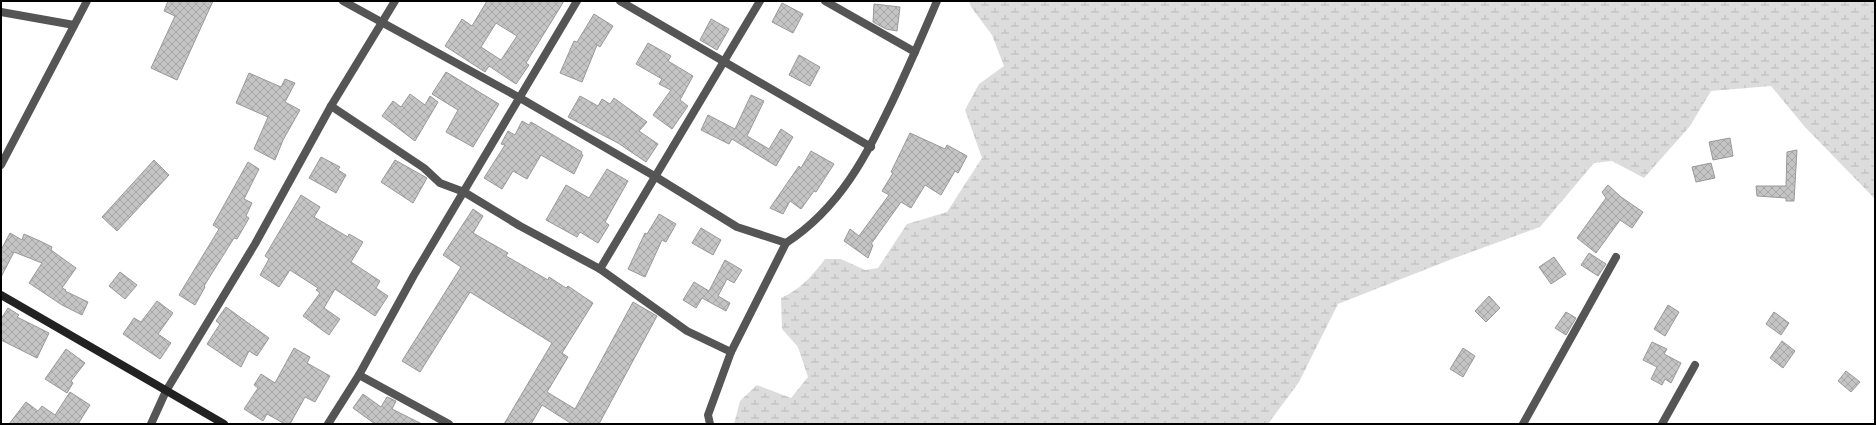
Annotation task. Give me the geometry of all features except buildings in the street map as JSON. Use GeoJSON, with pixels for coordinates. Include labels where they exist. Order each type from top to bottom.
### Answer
{"type":"FeatureCollection","features":[{"type":"Feature","properties":{"kind":"main road"},"geometry":{"type":"LineString","coordinates":[[1,296],[224,424]]}},
{"type":"Feature","properties":{"kind":"street"},"geometry":{"type":"LineString","coordinates":[[1,165],[86,1]]}},
{"type":"Feature","properties":{"kind":"street"},"geometry":{"type":"LineString","coordinates":[[343,1],[520,98],[656,177],[737,227],[786,243]]}},
{"type":"Feature","properties":{"kind":"street"},"geometry":{"type":"LineString","coordinates":[[151,424],[166,391],[255,244],[331,106],[396,1]]}},
{"type":"Feature","properties":{"kind":"street"},"geometry":{"type":"LineString","coordinates":[[328,424],[359,375],[414,275],[578,1]]}},
{"type":"Feature","properties":{"kind":"street"},"geometry":{"type":"LineString","coordinates":[[620,1],[871,147]]}},
{"type":"Feature","properties":{"kind":"street"},"geometry":{"type":"LineString","coordinates":[[600,269],[725,62],[760,1]]}},
{"type":"Feature","properties":{"kind":"street"},"geometry":{"type":"LineString","coordinates":[[825,1],[915,52]]}},
{"type":"Feature","properties":{"kind":"street"},"geometry":{"type":"LineString","coordinates":[[710,424],[708,414],[731,352],[786,243],[806,230],[845,188],[871,147],[937,1]]}},
{"type":"Feature","properties":{"kind":"street"},"geometry":{"type":"LineString","coordinates":[[1,12],[74,25]]}},
{"type":"Feature","properties":{"kind":"street"},"geometry":{"type":"LineString","coordinates":[[331,106],[424,168],[440,183],[464,192],[520,226],[600,269],[687,331],[731,352]]}},
{"type":"Feature","properties":{"kind":"street"},"geometry":{"type":"LineString","coordinates":[[1523,424],[1616,257]]}},
{"type":"Feature","properties":{"kind":"street"},"geometry":{"type":"LineString","coordinates":[[1662,424],[1695,365]]}},
{"type":"Feature","properties":{"kind":"street"},"geometry":{"type":"LineString","coordinates":[[359,375],[449,424]]}},
{"type":"Feature","properties":{"kind":"green space"},"geometry":{"type":"Polygon","coordinates":[[[969,1],[1875,1],[1875,199],[1805,127],[1771,86],[1711,91],[1690,126],[1644,178],[1612,161],[1594,163],[1540,227],[1452,259],[1338,304],[1299,382],[1268,424],[734,424],[740,401],[757,385],[791,398],[808,377],[798,347],[782,329],[781,298],[806,282],[825,259],[841,259],[865,270],[878,268],[907,224],[947,212],[982,158],[965,110],[979,84],[1004,66],[992,35],[971,7],[969,1]]]}}]}
